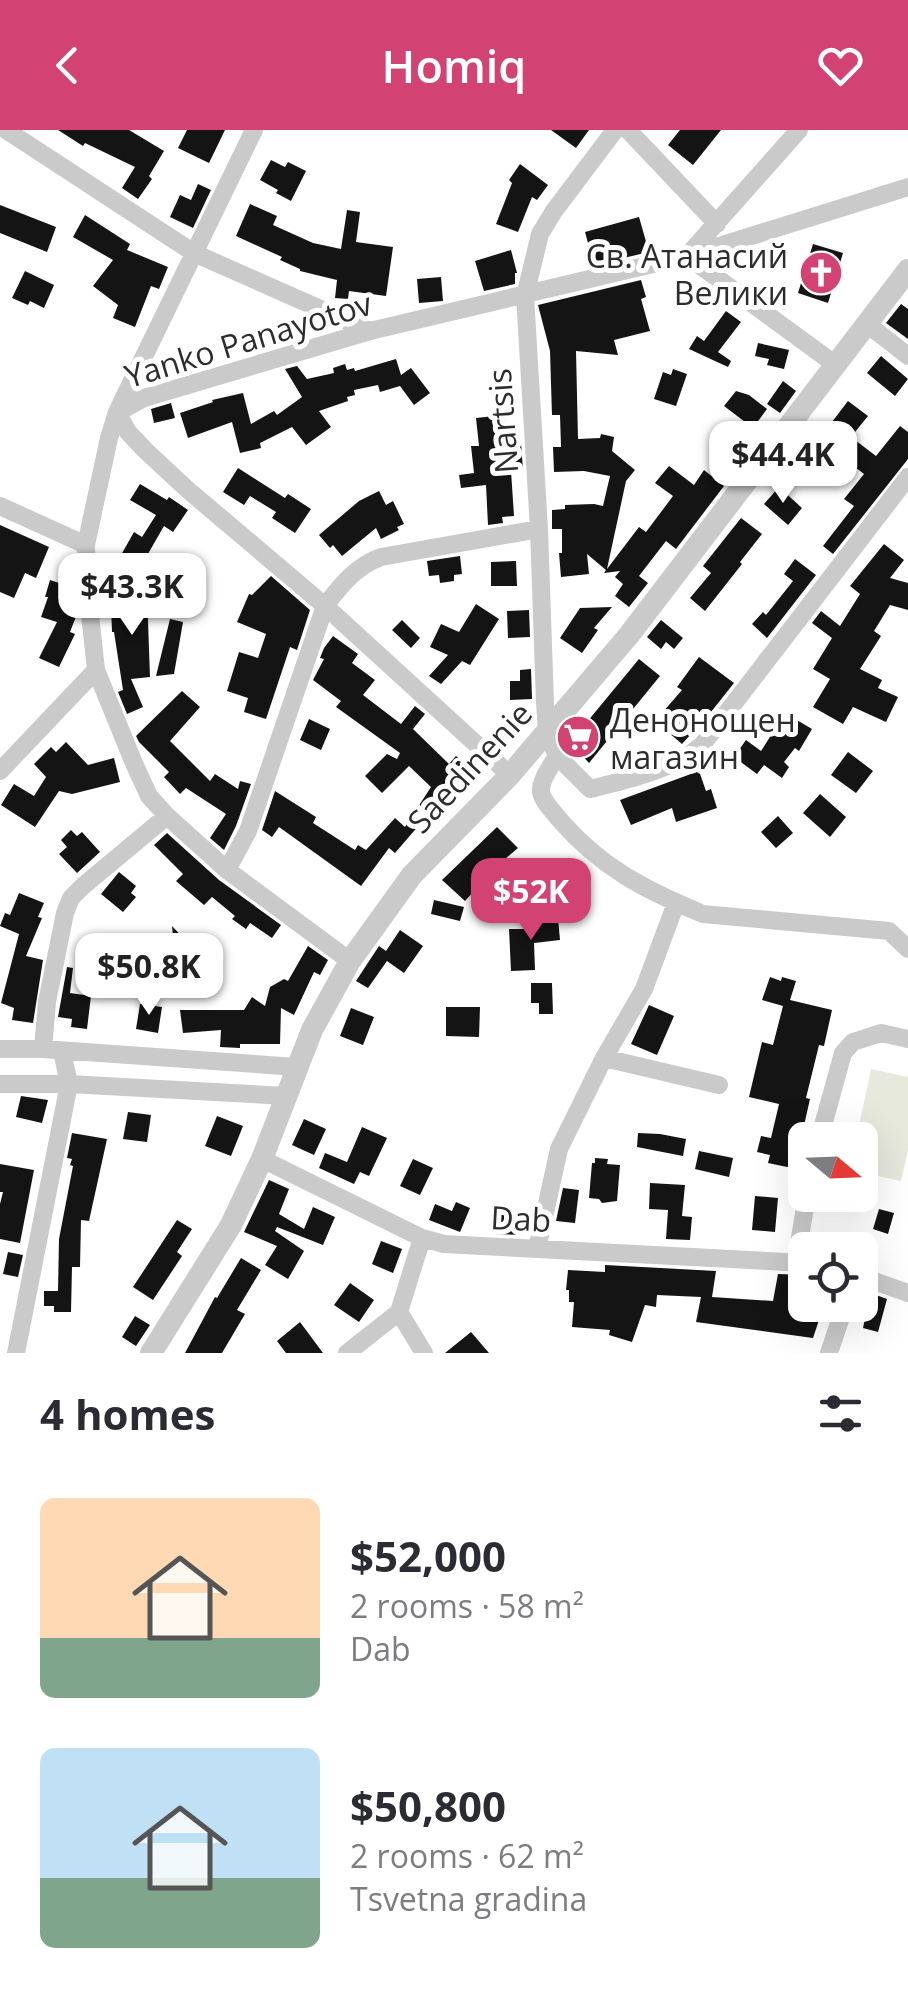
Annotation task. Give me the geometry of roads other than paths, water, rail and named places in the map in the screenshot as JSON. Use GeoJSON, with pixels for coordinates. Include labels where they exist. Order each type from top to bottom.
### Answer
{"type":"FeatureCollection","features":[{"type":"Feature","properties":{"kind":"street"},"geometry":{"type":"LineString","coordinates":[[6,130],[194,253],[370,330]]}},
{"type":"Feature","properties":{"kind":"street"},"geometry":{"type":"LineString","coordinates":[[254,130],[117,412],[128,432],[188,490],[325,606],[510,775]]}},
{"type":"Feature","properties":{"kind":"street","name":"Nartsis"},"geometry":{"type":"LineString","coordinates":[[547,733],[525,296],[540,234],[615,130]]}},
{"type":"Feature","properties":{"kind":"street"},"geometry":{"type":"LineString","coordinates":[[628,130],[717,224]]}},
{"type":"Feature","properties":{"kind":"street"},"geometry":{"type":"LineString","coordinates":[[799,130],[687,256],[836,365]]}},
{"type":"Feature","properties":{"kind":"street","name":"Yanko Panayotov"},"geometry":{"type":"LineString","coordinates":[[350,961],[228,870],[149,796],[96,670],[91,635],[86,545],[117,412],[144,398],[370,330],[687,256],[908,187]]}},
{"type":"Feature","properties":{"kind":"street","name":"Saedinenie"},"geometry":{"type":"LineString","coordinates":[[151,1353],[232,1225],[312,1030],[350,961],[412,875],[510,775],[629,635],[908,270]]}},
{"type":"Feature","properties":{"kind":"street"},"geometry":{"type":"LineString","coordinates":[[867,324],[908,356]]}},
{"type":"Feature","properties":{"kind":"street"},"geometry":{"type":"LineString","coordinates":[[547,733],[557,756],[590,789],[690,756],[702,746],[908,477]]}},
{"type":"Feature","properties":{"kind":"street"},"geometry":{"type":"LineString","coordinates":[[0,506],[86,545]]}},
{"type":"Feature","properties":{"kind":"street"},"geometry":{"type":"LineString","coordinates":[[228,870],[248,831],[325,606],[344,582],[366,563],[381,557],[539,529]]}},
{"type":"Feature","properties":{"kind":"street"},"geometry":{"type":"LineString","coordinates":[[0,771],[96,670]]}},
{"type":"Feature","properties":{"kind":"street"},"geometry":{"type":"LineString","coordinates":[[557,756],[543,782],[546,804],[574,837],[614,871],[703,914],[889,930],[908,949]]}},
{"type":"Feature","properties":{"kind":"street"},"geometry":{"type":"LineString","coordinates":[[43,1049],[47,1002],[71,898],[168,816]]}},
{"type":"Feature","properties":{"kind":"street"},"geometry":{"type":"LineString","coordinates":[[537,1249],[559,1149],[644,989],[676,903]]}},
{"type":"Feature","properties":{"kind":"street"},"geometry":{"type":"LineString","coordinates":[[824,1122],[842,1053],[853,1042],[881,1033],[908,1039]]}},
{"type":"Feature","properties":{"kind":"street"},"geometry":{"type":"LineString","coordinates":[[0,1048],[296,1067]]}},
{"type":"Feature","properties":{"kind":"street"},"geometry":{"type":"LineString","coordinates":[[16,1353],[69,1084],[62,1051]]}},
{"type":"Feature","properties":{"kind":"street"},"geometry":{"type":"LineString","coordinates":[[604,1058],[719,1085]]}},
{"type":"Feature","properties":{"kind":"street"},"geometry":{"type":"LineString","coordinates":[[0,1084],[287,1096]]}},
{"type":"Feature","properties":{"kind":"street","name":"Dab"},"geometry":{"type":"LineString","coordinates":[[262,1159],[422,1238],[444,1244],[788,1262]]}},
{"type":"Feature","properties":{"kind":"street"},"geometry":{"type":"LineString","coordinates":[[347,1353],[400,1312],[422,1238]]}},
{"type":"Feature","properties":{"kind":"street"},"geometry":{"type":"LineString","coordinates":[[878,1282],[908,1293]]}},
{"type":"Feature","properties":{"kind":"street"},"geometry":{"type":"LineString","coordinates":[[400,1312],[424,1353]]}},
{"type":"Feature","properties":{"kind":"street"},"geometry":{"type":"LineString","coordinates":[[829,1353],[839,1322]]}},
{"type":"Feature","properties":{"kind":"place","name":"Св. Атанасий Велики"},"geometry":{"type":"Point","coordinates":[821,273]}},
{"type":"Feature","properties":{"kind":"place","name":"Денонощен магазин"},"geometry":{"type":"Point","coordinates":[578,737]}}]}
